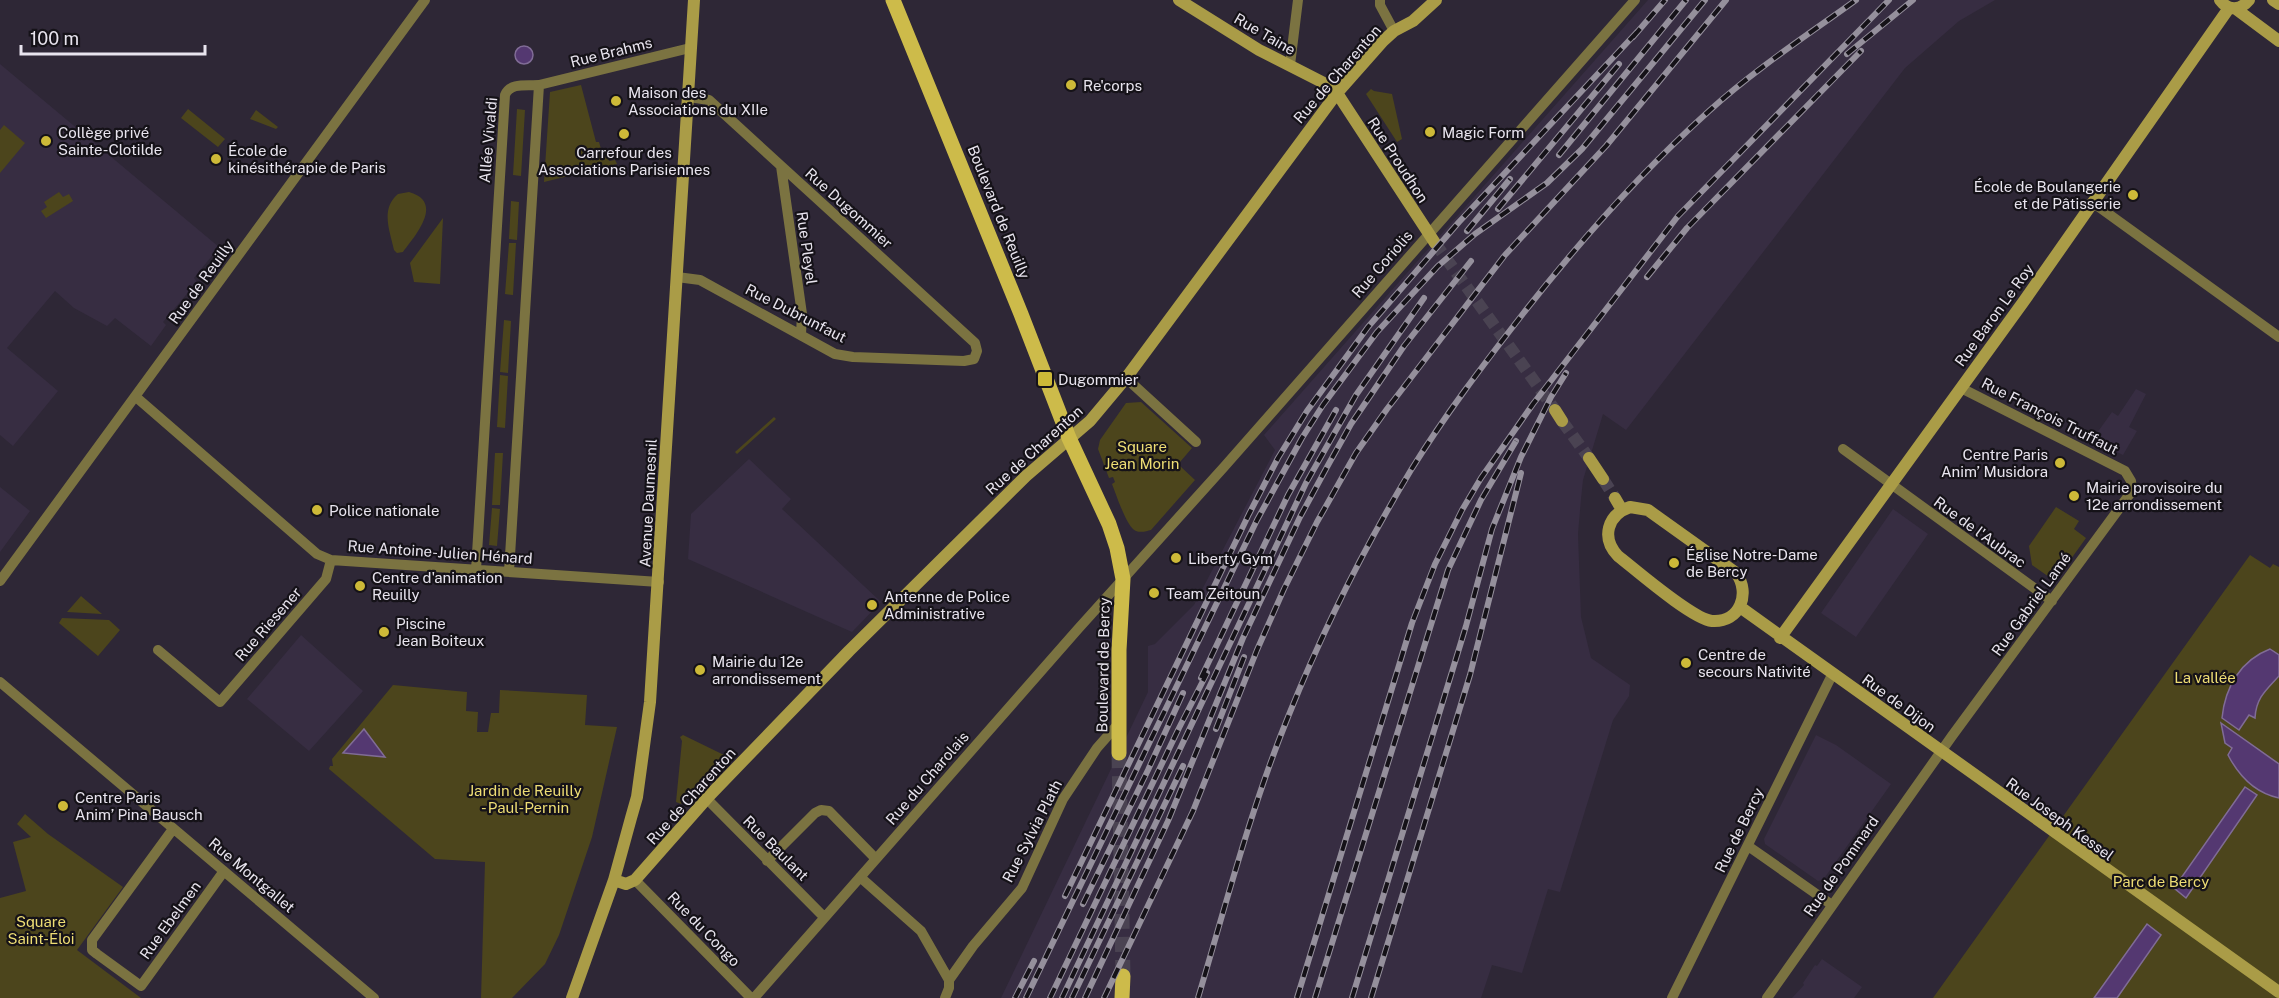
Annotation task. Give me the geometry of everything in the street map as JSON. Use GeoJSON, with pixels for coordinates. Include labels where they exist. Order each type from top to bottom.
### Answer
{"type":"FeatureCollection","features":[{"type":"Feature","properties":{"kind":"main road","name":"Avenue Daumesnil"},"geometry":{"type":"LineString","coordinates":[[572,998],[614,880],[637,797],[650,702],[694,0]]}},
{"type":"Feature","properties":{"kind":"main road","name":"Boulevard de Reuilly"},"geometry":{"type":"LineString","coordinates":[[893,0],[1069,438]]}},
{"type":"Feature","properties":{"kind":"main road","name":"Rue Taine"},"geometry":{"type":"LineString","coordinates":[[1179,0],[1259,50],[1337,93]]}},
{"type":"Feature","properties":{"kind":"main road","name":"Rue de Charenton"},"geometry":{"type":"LineString","coordinates":[[635,880],[707,799],[859,641],[1026,476],[1093,417],[1126,378],[1337,93],[1394,31],[1413,21],[1436,0]]}},
{"type":"Feature","properties":{"kind":"main road"},"geometry":{"type":"LineString","coordinates":[[2228,5],[2246,4],[2249,0]]}},
{"type":"Feature","properties":{"kind":"main road"},"geometry":{"type":"LineString","coordinates":[[2273,0],[2279,4]]}},
{"type":"Feature","properties":{"kind":"main road"},"geometry":{"type":"LineString","coordinates":[[2228,5],[2279,41]]}},
{"type":"Feature","properties":{"kind":"main road","name":"Rue Baron Le Roy"},"geometry":{"type":"LineString","coordinates":[[1780,638],[1892,486],[2228,5]]}},
{"type":"Feature","properties":{"kind":"main road","name":"Rue Proudhon"},"geometry":{"type":"LineString","coordinates":[[1337,93],[1432,239]]}},
{"type":"Feature","properties":{"kind":"main road"},"geometry":{"type":"LineString","coordinates":[[1555,410],[1562,421]]}},
{"type":"Feature","properties":{"kind":"main road","name":"Boulevard de Bercy"},"geometry":{"type":"LineString","coordinates":[[1069,438],[1109,524],[1124,579],[1119,651],[1119,753]]}},
{"type":"Feature","properties":{"kind":"main road"},"geometry":{"type":"LineString","coordinates":[[1589,458],[1603,479]]}},
{"type":"Feature","properties":{"kind":"main road"},"geometry":{"type":"LineString","coordinates":[[1615,498],[1622,510]]}},
{"type":"Feature","properties":{"kind":"main road"},"geometry":{"type":"LineString","coordinates":[[1637,507],[1648,510],[1736,573],[1743,588],[1740,608],[1722,620],[1707,620],[1698,616],[1617,556],[1612,550],[1607,535],[1608,527],[1614,517],[1622,510],[1637,507]]}},
{"type":"Feature","properties":{"kind":"main road","name":"Rue de Dijon"},"geometry":{"type":"LineString","coordinates":[[1740,608],[1941,752]]}},
{"type":"Feature","properties":{"kind":"main road","name":"Rue Joseph Kessel"},"geometry":{"type":"LineString","coordinates":[[1941,752],[2279,992]]}},
{"type":"Feature","properties":{"kind":"main road"},"geometry":{"type":"LineString","coordinates":[[614,880],[626,884],[635,880]]}},
{"type":"Feature","properties":{"kind":"main road"},"geometry":{"type":"LineString","coordinates":[[1122,998],[1123,976]]}},
{"type":"Feature","properties":{"kind":"street","name":"Rue de Reuilly"},"geometry":{"type":"LineString","coordinates":[[0,581],[425,0]]}},
{"type":"Feature","properties":{"kind":"street"},"geometry":{"type":"LineString","coordinates":[[1290,66],[1298,0]]}},
{"type":"Feature","properties":{"kind":"street"},"geometry":{"type":"LineString","coordinates":[[1380,0],[1380,5],[1394,31]]}},
{"type":"Feature","properties":{"kind":"street","name":"Rue Coriolis"},"geometry":{"type":"LineString","coordinates":[[1224,467],[1432,239],[1635,0]]}},
{"type":"Feature","properties":{"kind":"street","name":"Rue Brahms"},"geometry":{"type":"LineString","coordinates":[[539,85],[690,48]]}},
{"type":"Feature","properties":{"kind":"street"},"geometry":{"type":"LineString","coordinates":[[509,572],[539,85]]}},
{"type":"Feature","properties":{"kind":"street","name":"Allée Vivaldi"},"geometry":{"type":"LineString","coordinates":[[476,570],[505,95],[512,86],[539,85]]}},
{"type":"Feature","properties":{"kind":"street","name":"Rue Dugommier"},"geometry":{"type":"LineString","coordinates":[[689,97],[709,100],[975,343],[977,351],[975,355]]}},
{"type":"Feature","properties":{"kind":"street","name":"Rue Pleyel"},"geometry":{"type":"LineString","coordinates":[[781,166],[802,314],[801,334]]}},
{"type":"Feature","properties":{"kind":"street"},"geometry":{"type":"LineString","coordinates":[[2092,202],[2279,337]]}},
{"type":"Feature","properties":{"kind":"street","name":"Rue Dubrunfaut"},"geometry":{"type":"LineString","coordinates":[[677,277],[700,280],[835,354],[853,357],[964,361],[974,359],[975,355]]}},
{"type":"Feature","properties":{"kind":"street"},"geometry":{"type":"LineString","coordinates":[[1126,378],[1196,442]]}},
{"type":"Feature","properties":{"kind":"street","name":"Rue François Truffaut"},"geometry":{"type":"LineString","coordinates":[[1961,388],[2125,471]]}},
{"type":"Feature","properties":{"kind":"street","name":"Rue Antoine-Julien Hénard"},"geometry":{"type":"LineString","coordinates":[[136,397],[317,554],[331,560],[659,582]]}},
{"type":"Feature","properties":{"kind":"street","name":"Rue de l'Aubrac"},"geometry":{"type":"LineString","coordinates":[[1843,449],[2052,601]]}},
{"type":"Feature","properties":{"kind":"street","name":"Boulevard de Bercy"},"geometry":{"type":"LineString","coordinates":[[1124,579],[1224,467]]}},
{"type":"Feature","properties":{"kind":"street","name":"Rue Gabriel Lamé"},"geometry":{"type":"LineString","coordinates":[[1941,752],[2132,491],[2131,481],[2125,471]]}},
{"type":"Feature","properties":{"kind":"street","name":"Rue Riesener"},"geometry":{"type":"LineString","coordinates":[[158,650],[220,702],[326,579],[331,560]]}},
{"type":"Feature","properties":{"kind":"street","name":"Rue du Charolais"},"geometry":{"type":"LineString","coordinates":[[752,998],[1124,579]]}},
{"type":"Feature","properties":{"kind":"street","name":"Rue de Bercy"},"geometry":{"type":"LineString","coordinates":[[1672,998],[1835,677]]}},
{"type":"Feature","properties":{"kind":"street","name":"Rue Montgallet"},"geometry":{"type":"LineString","coordinates":[[0,682],[374,998]]}},
{"type":"Feature","properties":{"kind":"street","name":"Rue Sylvia Plath"},"geometry":{"type":"LineString","coordinates":[[949,980],[1022,888],[1062,799],[1097,748],[1119,723]]}},
{"type":"Feature","properties":{"kind":"street","name":"Rue de Pommard"},"geometry":{"type":"LineString","coordinates":[[1767,998],[1941,752]]}},
{"type":"Feature","properties":{"kind":"street","name":"Rue Baulant"},"geometry":{"type":"LineString","coordinates":[[707,799],[824,917]]}},
{"type":"Feature","properties":{"kind":"street"},"geometry":{"type":"LineString","coordinates":[[767,861],[815,813],[821,810],[829,812],[876,859]]}},
{"type":"Feature","properties":{"kind":"street","name":"Rue Ebelmen"},"geometry":{"type":"LineString","coordinates":[[173,829],[91,943],[94,952],[141,986],[224,871]]}},
{"type":"Feature","properties":{"kind":"street"},"geometry":{"type":"LineString","coordinates":[[1748,846],[1832,905]]}},
{"type":"Feature","properties":{"kind":"street"},"geometry":{"type":"LineString","coordinates":[[860,877],[921,931],[949,980],[947,997]]}},
{"type":"Feature","properties":{"kind":"street","name":"Rue du Congo"},"geometry":{"type":"LineString","coordinates":[[635,880],[752,998]]}},
{"type":"Feature","properties":{"kind":"shaded area"},"geometry":{"type":"Polygon","coordinates":[[[1648,0],[1995,0],[1959,21],[1905,68],[1626,430],[1603,414],[1583,480],[1578,534],[1581,617],[1591,658],[1630,685],[1629,696],[1613,720],[1560,892],[1548,889],[1522,973],[1492,965],[1481,998],[1001,998],[1148,692],[1148,646],[1155,644],[1194,605],[1275,450],[1264,435],[1648,0]]]}},
{"type":"Feature","properties":{"kind":"shaded area"},"geometry":{"type":"Polygon","coordinates":[[[524,46],[530,49],[533,55],[530,61],[524,64],[518,61],[515,55],[518,49],[524,46]]]}},
{"type":"Feature","properties":{"kind":"shaded area","name":"Collège privé Sainte-Clotilde"},"geometry":{"type":"Polygon","coordinates":[[[0,64],[219,247],[194,278],[197,282],[163,322],[166,325],[151,346],[115,318],[107,326],[74,308],[55,291],[7,348],[58,391],[13,446],[0,435],[0,64]]]}},
{"type":"Feature","properties":{"kind":"shaded area"},"geometry":{"type":"Polygon","coordinates":[[[2136,389],[2146,394],[2129,427],[2137,431],[2123,455],[2092,440],[2112,412],[2118,416],[2136,389]]]}},
{"type":"Feature","properties":{"kind":"shaded area"},"geometry":{"type":"Polygon","coordinates":[[[749,459],[791,499],[782,509],[881,602],[852,632],[688,559],[691,514],[749,459]]]}},
{"type":"Feature","properties":{"kind":"shaded area"},"geometry":{"type":"Polygon","coordinates":[[[0,487],[30,511],[0,552],[0,487]]]}},
{"type":"Feature","properties":{"kind":"shaded area"},"geometry":{"type":"Polygon","coordinates":[[[1893,509],[1928,534],[1856,637],[1821,613],[1893,509]]]}},
{"type":"Feature","properties":{"kind":"shaded area"},"geometry":{"type":"Polygon","coordinates":[[[301,635],[363,691],[309,751],[247,699],[301,635]]]}},
{"type":"Feature","properties":{"kind":"shaded area"},"geometry":{"type":"Polygon","coordinates":[[[2270,649],[2279,655],[2279,676],[2260,700],[2255,718],[2249,715],[2239,730],[2222,718],[2231,685],[2243,667],[2270,649]]]}},
{"type":"Feature","properties":{"kind":"shaded area"},"geometry":{"type":"Polygon","coordinates":[[[2221,723],[2279,764],[2279,798],[2255,788],[2237,770],[2228,755],[2232,748],[2225,743],[2221,723]]]}},
{"type":"Feature","properties":{"kind":"shaded area"},"geometry":{"type":"Polygon","coordinates":[[[364,729],[385,757],[343,753],[364,729]]]}},
{"type":"Feature","properties":{"kind":"shaded area"},"geometry":{"type":"Polygon","coordinates":[[[1816,735],[1836,745],[1891,784],[1823,880],[1818,881],[1765,844],[1764,839],[1816,735]]]}},
{"type":"Feature","properties":{"kind":"shaded area"},"geometry":{"type":"Polygon","coordinates":[[[2245,787],[2257,795],[2186,898],[2174,888],[2245,787]]]}},
{"type":"Feature","properties":{"kind":"shaded area"},"geometry":{"type":"Polygon","coordinates":[[[2147,924],[2161,935],[2117,998],[2094,998],[2147,924]]]}},
{"type":"Feature","properties":{"kind":"shaded area"},"geometry":{"type":"Polygon","coordinates":[[[1822,959],[1862,987],[1854,998],[1792,998],[1804,985],[1803,983],[1815,965],[1817,966],[1822,959]]]}},
{"type":"Feature","properties":{"kind":"green space"},"geometry":{"type":"Polygon","coordinates":[[[581,85],[596,142],[599,142],[603,156],[607,155],[609,161],[615,160],[617,164],[544,182],[550,92],[581,85]]]}},
{"type":"Feature","properties":{"kind":"green space"},"geometry":{"type":"Polygon","coordinates":[[[1371,89],[1392,94],[1402,139],[1397,142],[1366,94],[1371,89]]]}},
{"type":"Feature","properties":{"kind":"green space"},"geometry":{"type":"Polygon","coordinates":[[[188,109],[225,139],[218,147],[181,118],[188,109]]]}},
{"type":"Feature","properties":{"kind":"green space"},"geometry":{"type":"Polygon","coordinates":[[[517,109],[525,110],[521,176],[513,175],[517,109]]]}},
{"type":"Feature","properties":{"kind":"green space"},"geometry":{"type":"Polygon","coordinates":[[[256,110],[278,127],[276,129],[250,119],[256,110]]]}},
{"type":"Feature","properties":{"kind":"green space"},"geometry":{"type":"Polygon","coordinates":[[[4,125],[25,143],[0,173],[0,130],[4,125]]]}},
{"type":"Feature","properties":{"kind":"green space"},"geometry":{"type":"Polygon","coordinates":[[[59,192],[63,197],[69,194],[73,201],[46,218],[41,211],[47,207],[44,202],[59,192]]]}},
{"type":"Feature","properties":{"kind":"green space"},"geometry":{"type":"Polygon","coordinates":[[[409,192],[420,197],[425,203],[426,211],[420,229],[403,252],[397,253],[390,235],[389,206],[398,194],[409,192]]]}},
{"type":"Feature","properties":{"kind":"green space"},"geometry":{"type":"Polygon","coordinates":[[[511,201],[519,202],[517,240],[509,239],[511,201]]]}},
{"type":"Feature","properties":{"kind":"green space"},"geometry":{"type":"Polygon","coordinates":[[[443,218],[440,284],[414,282],[410,263],[443,218]]]}},
{"type":"Feature","properties":{"kind":"green space"},"geometry":{"type":"Polygon","coordinates":[[[509,243],[516,243],[513,295],[505,294],[509,243]]]}},
{"type":"Feature","properties":{"kind":"green space"},"geometry":{"type":"Polygon","coordinates":[[[504,320],[511,321],[508,373],[500,372],[504,320]]]}},
{"type":"Feature","properties":{"kind":"green space"},"geometry":{"type":"Polygon","coordinates":[[[500,375],[508,376],[505,428],[497,427],[500,375]]]}},
{"type":"Feature","properties":{"kind":"green space","name":"Square Jean Morin"},"geometry":{"type":"Polygon","coordinates":[[[1141,402],[1192,448],[1180,462],[1180,466],[1195,480],[1151,530],[1140,532],[1133,529],[1126,517],[1112,484],[1115,482],[1113,477],[1109,478],[1098,449],[1100,440],[1126,403],[1141,402]]]}},
{"type":"Feature","properties":{"kind":"green space"},"geometry":{"type":"Polygon","coordinates":[[[774,417],[776,419],[737,454],[735,452],[774,417]]]}},
{"type":"Feature","properties":{"kind":"green space"},"geometry":{"type":"Polygon","coordinates":[[[495,453],[503,453],[500,505],[492,505],[495,453]]]}},
{"type":"Feature","properties":{"kind":"green space"},"geometry":{"type":"Polygon","coordinates":[[[2056,507],[2079,521],[2074,529],[2086,538],[2058,577],[2052,579],[2032,565],[2029,546],[2056,507]]]}},
{"type":"Feature","properties":{"kind":"green space"},"geometry":{"type":"Polygon","coordinates":[[[492,508],[500,509],[497,546],[489,545],[492,508]]]}},
{"type":"Feature","properties":{"kind":"green space","name":"Parc de Bercy"},"geometry":{"type":"Polygon","coordinates":[[[2250,555],[2270,568],[2273,564],[2279,567],[2279,998],[1933,998],[2250,555]]]}},
{"type":"Feature","properties":{"kind":"green space"},"geometry":{"type":"Polygon","coordinates":[[[81,596],[102,614],[67,612],[81,596]]]}},
{"type":"Feature","properties":{"kind":"green space"},"geometry":{"type":"Polygon","coordinates":[[[62,618],[109,620],[120,630],[98,656],[59,623],[62,618]]]}},
{"type":"Feature","properties":{"kind":"green space","name":"Jardin de Reuilly - Paul-Pernin"},"geometry":{"type":"Polygon","coordinates":[[[393,685],[467,692],[466,711],[478,712],[477,732],[488,732],[491,713],[499,713],[500,690],[587,695],[585,725],[617,727],[592,837],[559,935],[545,964],[512,998],[481,998],[485,862],[435,859],[329,769],[333,766],[332,759],[393,685]]]}},
{"type":"Feature","properties":{"kind":"green space"},"geometry":{"type":"Polygon","coordinates":[[[683,735],[726,754],[727,758],[723,759],[681,804],[676,802],[682,741],[680,737],[683,735]]]}},
{"type":"Feature","properties":{"kind":"green space","name":"Square Saint-Éloi"},"geometry":{"type":"Polygon","coordinates":[[[25,814],[48,834],[123,887],[77,950],[141,998],[0,998],[0,898],[26,891],[13,842],[31,837],[17,824],[25,814]]]}},
{"type":"Feature","properties":{"kind":"tunnel"},"geometry":{"type":"LineString","coordinates":[[1435,243],[1555,410]]}},
{"type":"Feature","properties":{"kind":"tunnel"},"geometry":{"type":"LineString","coordinates":[[1562,421],[1589,458]]}},
{"type":"Feature","properties":{"kind":"tunnel"},"geometry":{"type":"LineString","coordinates":[[1603,479],[1615,498]]}},
{"type":"Feature","properties":{"kind":"tunnel"},"geometry":{"type":"LineString","coordinates":[[1119,753],[1123,976]]}},
{"type":"Feature","properties":{"kind":"railway"},"geometry":{"type":"LineString","coordinates":[[1633,37],[1665,0]]}},
{"type":"Feature","properties":{"kind":"railway"},"geometry":{"type":"LineString","coordinates":[[1559,155],[1686,0]]}},
{"type":"Feature","properties":{"kind":"railway"},"geometry":{"type":"LineString","coordinates":[[1026,998],[1257,520],[1323,405],[1377,332],[1438,266],[1475,234],[1547,183],[1582,149],[1705,0]]}},
{"type":"Feature","properties":{"kind":"railway"},"geometry":{"type":"LineString","coordinates":[[1104,998],[1193,811],[1257,650],[1284,589],[1317,522],[1356,453],[1505,255],[1606,146],[1726,0]]}},
{"type":"Feature","properties":{"kind":"railway"},"geometry":{"type":"LineString","coordinates":[[1198,998],[1251,821],[1288,717],[1345,591],[1377,530],[1424,450],[1522,315],[1588,235],[1635,184],[1683,135],[1744,81],[1856,0]]}},
{"type":"Feature","properties":{"kind":"railway"},"geometry":{"type":"LineString","coordinates":[[1297,998],[1412,623],[1435,564],[1462,510],[1481,478],[1533,404],[1678,216],[1889,0]]}},
{"type":"Feature","properties":{"kind":"railway"},"geometry":{"type":"LineString","coordinates":[[1847,54],[1913,0]]}},
{"type":"Feature","properties":{"kind":"railway"},"geometry":{"type":"LineString","coordinates":[[1065,896],[1249,514],[1278,458],[1307,411],[1368,327],[1459,222],[1638,31]]}},
{"type":"Feature","properties":{"kind":"railway"},"geometry":{"type":"LineString","coordinates":[[1647,277],[1687,228],[1861,51]]}},
{"type":"Feature","properties":{"kind":"railway"},"geometry":{"type":"LineString","coordinates":[[1498,209],[1619,64]]}},
{"type":"Feature","properties":{"kind":"railway"},"geometry":{"type":"LineString","coordinates":[[1467,231],[1510,179]]}},
{"type":"Feature","properties":{"kind":"railway"},"geometry":{"type":"LineString","coordinates":[[1085,998],[1168,821],[1243,638],[1300,517],[1351,424],[1404,346],[1471,261]]}},
{"type":"Feature","properties":{"kind":"railway"},"geometry":{"type":"LineString","coordinates":[[1062,998],[1306,483],[1356,395],[1424,298]]}},
{"type":"Feature","properties":{"kind":"railway"},"geometry":{"type":"LineString","coordinates":[[1352,998],[1466,626],[1492,529],[1521,457],[1551,397],[1566,373]]}},
{"type":"Feature","properties":{"kind":"railway"},"geometry":{"type":"LineString","coordinates":[[1201,678],[1288,495],[1336,410]]}},
{"type":"Feature","properties":{"kind":"railway"},"geometry":{"type":"LineString","coordinates":[[1315,998],[1448,570],[1481,500],[1516,441]]}},
{"type":"Feature","properties":{"kind":"railway"},"geometry":{"type":"LineString","coordinates":[[1371,998],[1470,675],[1521,473]]}},
{"type":"Feature","properties":{"kind":"railway"},"geometry":{"type":"LineString","coordinates":[[1216,729],[1244,657]]}},
{"type":"Feature","properties":{"kind":"railway"},"geometry":{"type":"LineString","coordinates":[[1050,998],[1207,673]]}},
{"type":"Feature","properties":{"kind":"railway"},"geometry":{"type":"LineString","coordinates":[[1083,904],[1183,693]]}},
{"type":"Feature","properties":{"kind":"railway"},"geometry":{"type":"LineString","coordinates":[[1072,998],[1183,766]]}},
{"type":"Feature","properties":{"kind":"railway"},"geometry":{"type":"LineString","coordinates":[[1015,998],[1034,961]]}},
{"type":"Feature","properties":{"kind":"place","name":"Re'corps"},"geometry":{"type":"Point","coordinates":[1071,85]}},
{"type":"Feature","properties":{"kind":"place","name":"Maison des Associations du XIIe"},"geometry":{"type":"Point","coordinates":[616,101]}},
{"type":"Feature","properties":{"kind":"place","name":"Magic Form"},"geometry":{"type":"Point","coordinates":[1430,132]}},
{"type":"Feature","properties":{"kind":"place","name":"Carrefour des Associations Parisiennes"},"geometry":{"type":"Point","coordinates":[624,134]}},
{"type":"Feature","properties":{"kind":"place","name":"Collège privé Sainte-Clotilde"},"geometry":{"type":"Point","coordinates":[46,141]}},
{"type":"Feature","properties":{"kind":"place","name":"École de kinésithérapie de Paris"},"geometry":{"type":"Point","coordinates":[216,159]}},
{"type":"Feature","properties":{"kind":"place","name":"École de Boulangerie et de Pâtisserie"},"geometry":{"type":"Point","coordinates":[2133,195]}},
{"type":"Feature","properties":{"kind":"place","name":"Dugommier"},"geometry":{"type":"Point","coordinates":[1045,379]}},
{"type":"Feature","properties":{"kind":"place","name":"Centre Paris Anim’ Musidora"},"geometry":{"type":"Point","coordinates":[2060,463]}},
{"type":"Feature","properties":{"kind":"place","name":"Mairie provisoire du 12e arrondissement"},"geometry":{"type":"Point","coordinates":[2074,496]}},
{"type":"Feature","properties":{"kind":"place","name":"Police nationale"},"geometry":{"type":"Point","coordinates":[317,510]}},
{"type":"Feature","properties":{"kind":"place","name":"Liberty Gym"},"geometry":{"type":"Point","coordinates":[1176,558]}},
{"type":"Feature","properties":{"kind":"place","name":"Église Notre-Dame de Bercy"},"geometry":{"type":"Point","coordinates":[1674,563]}},
{"type":"Feature","properties":{"kind":"place","name":"Centre d'animation Reuilly"},"geometry":{"type":"Point","coordinates":[360,586]}},
{"type":"Feature","properties":{"kind":"place","name":"Team Zeitoun"},"geometry":{"type":"Point","coordinates":[1154,593]}},
{"type":"Feature","properties":{"kind":"place","name":"Antenne de Police Administrative"},"geometry":{"type":"Point","coordinates":[872,605]}},
{"type":"Feature","properties":{"kind":"place","name":"Piscine Jean Boiteux"},"geometry":{"type":"Point","coordinates":[384,632]}},
{"type":"Feature","properties":{"kind":"place","name":"Centre de secours Nativité"},"geometry":{"type":"Point","coordinates":[1686,663]}},
{"type":"Feature","properties":{"kind":"place","name":"Mairie du 12e arrondissement"},"geometry":{"type":"Point","coordinates":[700,670]}},
{"type":"Feature","properties":{"kind":"place","name":"Centre Paris Anim’ Pina Bausch"},"geometry":{"type":"Point","coordinates":[63,806]}},
{"type":"Feature","properties":{"kind":"park label","name":"La vallée"},"geometry":{"type":"Point","coordinates":[2205,677]}}]}
